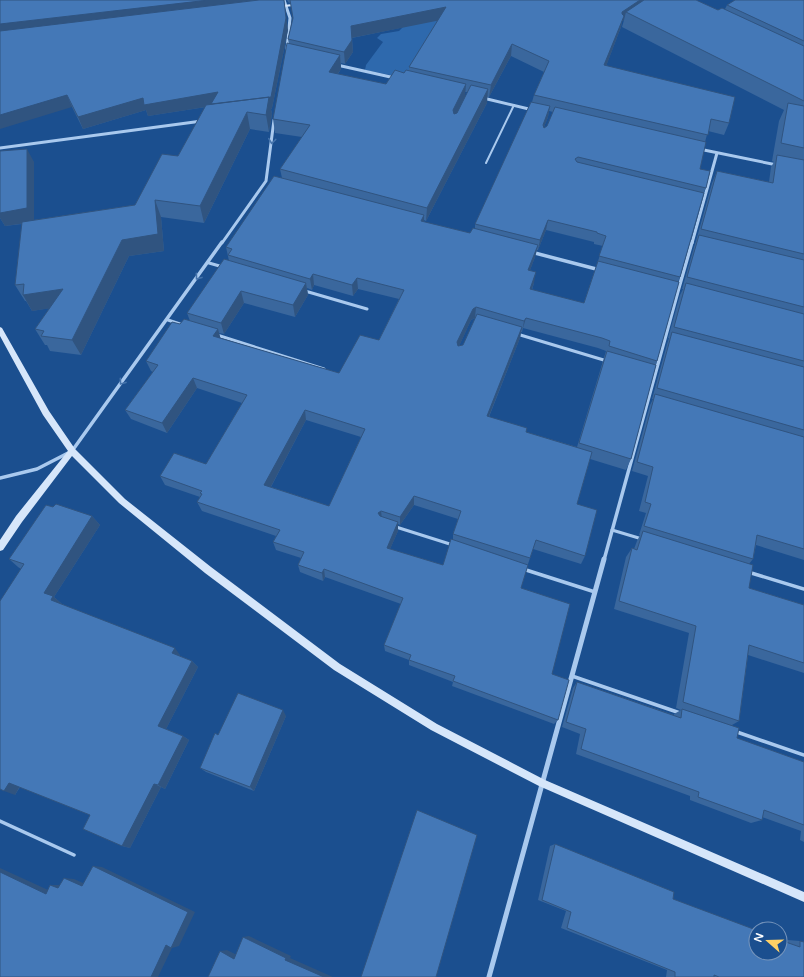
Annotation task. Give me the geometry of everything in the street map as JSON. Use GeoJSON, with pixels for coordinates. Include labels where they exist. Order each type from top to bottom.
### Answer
{"type":"FeatureCollection","features":[{"type":"Feature","properties":{"kind":"street"},"geometry":{"type":"LineString","coordinates":[[284,0],[288,6],[291,30],[286,53]]}},
{"type":"Feature","properties":{"kind":"street"},"geometry":{"type":"LineString","coordinates":[[272,8],[308,3]]}},
{"type":"Feature","properties":{"kind":"street"},"geometry":{"type":"LineString","coordinates":[[332,63],[401,79]]}},
{"type":"Feature","properties":{"kind":"street"},"geometry":{"type":"LineString","coordinates":[[477,97],[537,111]]}},
{"type":"Feature","properties":{"kind":"street"},"geometry":{"type":"LineString","coordinates":[[0,547],[19,519],[72,452],[168,320],[266,181],[274,118]]}},
{"type":"Feature","properties":{"kind":"street"},"geometry":{"type":"LineString","coordinates":[[0,148],[205,120]]}},
{"type":"Feature","properties":{"kind":"street"},"geometry":{"type":"LineString","coordinates":[[694,147],[782,166]]}},
{"type":"Feature","properties":{"kind":"street"},"geometry":{"type":"LineString","coordinates":[[489,977],[717,153]]}},
{"type":"Feature","properties":{"kind":"street"},"geometry":{"type":"LineString","coordinates":[[266,181],[274,183]]}},
{"type":"Feature","properties":{"kind":"street"},"geometry":{"type":"LineString","coordinates":[[526,251],[602,271]]}},
{"type":"Feature","properties":{"kind":"street"},"geometry":{"type":"LineString","coordinates":[[663,287],[678,291]]}},
{"type":"Feature","properties":{"kind":"street"},"geometry":{"type":"LineString","coordinates":[[1,335],[46,413],[72,452],[122,501],[208,570],[337,667],[434,727],[542,783],[804,897]]}},
{"type":"Feature","properties":{"kind":"street"},"geometry":{"type":"LineString","coordinates":[[0,478],[37,469],[72,452]]}},
{"type":"Feature","properties":{"kind":"lane"},"geometry":{"type":"LineString","coordinates":[[486,163],[514,106]]}},
{"type":"Feature","properties":{"kind":"lane"},"geometry":{"type":"LineString","coordinates":[[691,243],[699,245]]}},
{"type":"Feature","properties":{"kind":"lane"},"geometry":{"type":"LineString","coordinates":[[209,262],[224,267]]}},
{"type":"Feature","properties":{"kind":"lane"},"geometry":{"type":"LineString","coordinates":[[299,289],[367,309]]}},
{"type":"Feature","properties":{"kind":"lane"},"geometry":{"type":"LineString","coordinates":[[168,320],[190,327]]}},
{"type":"Feature","properties":{"kind":"lane"},"geometry":{"type":"LineString","coordinates":[[512,332],[610,362]]}},
{"type":"Feature","properties":{"kind":"lane"},"geometry":{"type":"LineString","coordinates":[[212,334],[332,371]]}},
{"type":"Feature","properties":{"kind":"lane"},"geometry":{"type":"LineString","coordinates":[[647,373],[655,375]]}},
{"type":"Feature","properties":{"kind":"lane"},"geometry":{"type":"LineString","coordinates":[[648,401],[655,403]]}},
{"type":"Feature","properties":{"kind":"lane"},"geometry":{"type":"LineString","coordinates":[[388,524],[454,546]]}},
{"type":"Feature","properties":{"kind":"lane"},"geometry":{"type":"LineString","coordinates":[[612,530],[649,542]]}},
{"type":"Feature","properties":{"kind":"lane"},"geometry":{"type":"LineString","coordinates":[[521,568],[595,592]]}},
{"type":"Feature","properties":{"kind":"lane"},"geometry":{"type":"LineString","coordinates":[[745,571],[804,589]]}},
{"type":"Feature","properties":{"kind":"lane"},"geometry":{"type":"LineString","coordinates":[[572,676],[684,714]]}},
{"type":"Feature","properties":{"kind":"lane"},"geometry":{"type":"LineString","coordinates":[[729,729],[804,755]]}},
{"type":"Feature","properties":{"kind":"lane"},"geometry":{"type":"LineString","coordinates":[[0,820],[74,855]]}},
{"type":"Feature","properties":{"kind":"shaded area"},"geometry":{"type":"Polygon","coordinates":[[[437,18],[444,23],[405,78],[365,70],[366,65],[383,42],[377,38],[381,34],[399,31],[408,22],[437,18]]]}},
{"type":"Feature","properties":{"kind":"building"},"geometry":{"type":"Polygon","coordinates":[[[0,0],[209,0],[0,24],[0,0]]]}},
{"type":"Feature","properties":{"kind":"building"},"geometry":{"type":"Polygon","coordinates":[[[259,0],[284,0],[286,18],[271,97],[211,104],[218,92],[144,105],[143,98],[78,117],[67,95],[0,115],[0,31],[259,0]]]}},
{"type":"Feature","properties":{"kind":"building"},"geometry":{"type":"Polygon","coordinates":[[[290,0],[640,0],[622,12],[624,16],[604,65],[735,97],[729,123],[711,119],[708,135],[534,95],[549,61],[512,44],[491,85],[409,67],[446,7],[351,26],[352,40],[344,52],[288,39],[293,18],[290,0]]]}},
{"type":"Feature","properties":{"kind":"building"},"geometry":{"type":"Polygon","coordinates":[[[644,0],[696,0],[718,10],[722,8],[804,46],[804,101],[626,12],[644,0]]]}},
{"type":"Feature","properties":{"kind":"building"},"geometry":{"type":"Polygon","coordinates":[[[735,0],[804,0],[804,41],[727,5],[735,0]]]}},
{"type":"Feature","properties":{"kind":"building"},"geometry":{"type":"Polygon","coordinates":[[[287,43],[340,55],[329,72],[386,84],[395,70],[404,73],[406,70],[466,84],[453,110],[454,114],[457,113],[471,85],[488,89],[427,208],[280,169],[310,125],[273,119],[287,43]]]}},
{"type":"Feature","properties":{"kind":"building"},"geometry":{"type":"Polygon","coordinates":[[[269,97],[266,115],[247,112],[200,206],[155,200],[158,234],[122,240],[72,340],[41,336],[44,331],[35,329],[63,289],[23,295],[24,284],[15,285],[22,222],[135,205],[162,154],[178,156],[206,105],[269,97]]]}},
{"type":"Feature","properties":{"kind":"building"},"geometry":{"type":"Polygon","coordinates":[[[531,102],[550,106],[543,125],[544,128],[547,126],[555,107],[706,142],[700,169],[710,171],[706,188],[578,157],[575,159],[577,162],[704,193],[680,277],[599,256],[606,236],[597,232],[548,220],[540,240],[475,224],[531,102]]]}},
{"type":"Feature","properties":{"kind":"building"},"geometry":{"type":"Polygon","coordinates":[[[788,103],[804,106],[804,148],[781,143],[788,103]]]}},
{"type":"Feature","properties":{"kind":"building"},"geometry":{"type":"Polygon","coordinates":[[[27,149],[27,208],[0,213],[0,151],[27,149]]]}},
{"type":"Feature","properties":{"kind":"building"},"geometry":{"type":"Polygon","coordinates":[[[777,155],[804,160],[804,254],[701,229],[717,171],[773,183],[777,155]]]}},
{"type":"Feature","properties":{"kind":"building"},"geometry":{"type":"Polygon","coordinates":[[[274,176],[424,215],[421,221],[470,233],[473,228],[538,245],[528,270],[536,272],[530,289],[584,303],[598,261],[679,282],[657,361],[609,346],[610,341],[602,338],[526,318],[524,321],[476,307],[473,309],[457,342],[458,346],[463,345],[477,314],[522,327],[487,416],[527,428],[526,432],[592,452],[577,504],[597,510],[585,556],[536,540],[530,558],[453,534],[461,511],[414,496],[400,517],[381,511],[378,513],[380,516],[398,522],[387,548],[443,565],[451,539],[528,565],[521,588],[570,604],[552,674],[569,680],[558,720],[453,681],[455,676],[409,660],[411,655],[384,645],[403,598],[324,569],[322,573],[298,565],[304,552],[273,542],[280,530],[197,502],[202,494],[200,493],[202,491],[160,476],[174,453],[206,464],[247,395],[193,378],[162,423],[125,410],[158,365],[146,361],[172,322],[180,324],[184,319],[218,329],[213,336],[339,373],[360,335],[379,340],[404,290],[357,278],[352,285],[313,274],[310,279],[228,255],[232,249],[226,247],[274,176]],[[305,410],[264,485],[329,506],[365,429],[305,410]]]}},
{"type":"Feature","properties":{"kind":"building"},"geometry":{"type":"Polygon","coordinates":[[[699,235],[804,260],[804,307],[687,277],[699,235]]]}},
{"type":"Feature","properties":{"kind":"building"},"geometry":{"type":"Polygon","coordinates":[[[224,259],[306,283],[293,305],[241,291],[221,323],[187,313],[224,259]]]}},
{"type":"Feature","properties":{"kind":"building"},"geometry":{"type":"Polygon","coordinates":[[[686,283],[804,314],[804,361],[674,327],[686,283]]]}},
{"type":"Feature","properties":{"kind":"building"},"geometry":{"type":"Polygon","coordinates":[[[672,332],[804,367],[804,430],[657,388],[672,332]]]}},
{"type":"Feature","properties":{"kind":"building"},"geometry":{"type":"Polygon","coordinates":[[[607,351],[656,365],[631,459],[579,443],[607,351]]]}},
{"type":"Feature","properties":{"kind":"building"},"geometry":{"type":"Polygon","coordinates":[[[655,394],[804,437],[804,549],[757,535],[753,559],[644,526],[651,504],[645,502],[653,467],[637,462],[655,394]]]}},
{"type":"Feature","properties":{"kind":"building"},"geometry":{"type":"Polygon","coordinates":[[[56,504],[92,516],[44,593],[53,596],[51,600],[175,648],[172,653],[192,661],[158,726],[183,736],[158,785],[154,784],[122,846],[83,829],[90,815],[9,783],[4,791],[0,789],[0,601],[24,564],[9,559],[46,505],[53,507],[56,504]]]}},
{"type":"Feature","properties":{"kind":"building"},"geometry":{"type":"Polygon","coordinates":[[[643,531],[753,565],[749,588],[804,605],[804,663],[749,645],[739,721],[683,702],[696,626],[619,601],[632,548],[637,550],[643,531]]]}},
{"type":"Feature","properties":{"kind":"building"},"geometry":{"type":"Polygon","coordinates":[[[577,682],[681,718],[682,709],[739,728],[737,738],[804,762],[804,825],[764,810],[762,820],[698,797],[699,792],[581,749],[586,729],[566,722],[577,682]]]}},
{"type":"Feature","properties":{"kind":"building"},"geometry":{"type":"Polygon","coordinates":[[[238,693],[283,710],[250,787],[200,768],[215,733],[218,735],[238,693]]]}},
{"type":"Feature","properties":{"kind":"building"},"geometry":{"type":"Polygon","coordinates":[[[417,810],[477,835],[436,977],[361,977],[417,810]]]}},
{"type":"Feature","properties":{"kind":"building"},"geometry":{"type":"Polygon","coordinates":[[[555,844],[674,892],[673,899],[748,927],[748,961],[788,961],[788,943],[800,947],[800,941],[804,942],[804,977],[719,977],[714,975],[714,977],[675,977],[675,972],[567,928],[571,912],[542,900],[555,844]]]}},
{"type":"Feature","properties":{"kind":"building"},"geometry":{"type":"Polygon","coordinates":[[[93,866],[188,912],[171,948],[166,945],[151,977],[0,977],[0,872],[46,894],[50,885],[58,888],[64,878],[82,886],[93,866]]]}},
{"type":"Feature","properties":{"kind":"building"},"geometry":{"type":"Polygon","coordinates":[[[243,937],[286,958],[285,960],[324,977],[208,977],[220,951],[234,959],[243,937]]]}}]}
